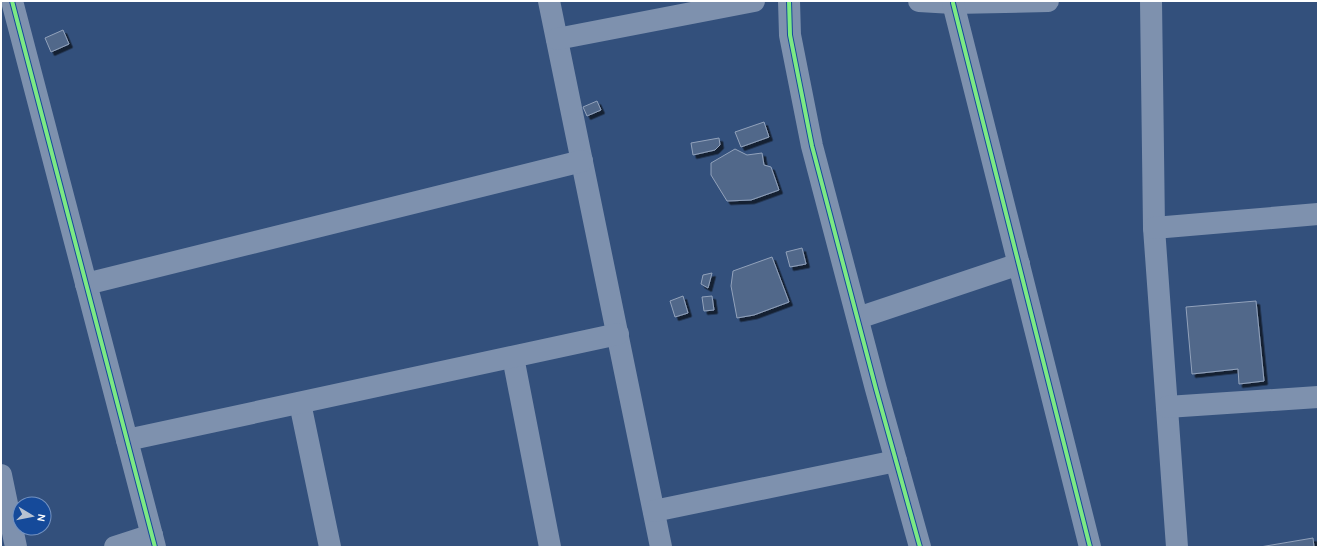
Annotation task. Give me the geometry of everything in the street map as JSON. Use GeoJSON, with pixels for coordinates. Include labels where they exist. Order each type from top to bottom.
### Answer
{"type":"FeatureCollection","features":[{"type":"Feature","properties":{"kind":"street"},"geometry":{"type":"LineString","coordinates":[[12,1],[154,541],[115,547]]}},
{"type":"Feature","properties":{"kind":"street"},"geometry":{"type":"LineString","coordinates":[[548,1],[661,547]]}},
{"type":"Feature","properties":{"kind":"street"},"geometry":{"type":"LineString","coordinates":[[557,39],[754,1]]}},
{"type":"Feature","properties":{"kind":"street"},"geometry":{"type":"LineString","coordinates":[[789,1],[790,35],[812,146],[920,547]]}},
{"type":"Feature","properties":{"kind":"street"},"geometry":{"type":"LineString","coordinates":[[919,1],[952,3],[1048,1]]}},
{"type":"Feature","properties":{"kind":"street"},"geometry":{"type":"LineString","coordinates":[[1151,1],[1154,228],[1177,547]]}},
{"type":"Feature","properties":{"kind":"street"},"geometry":{"type":"LineString","coordinates":[[952,3],[1090,547]]}},
{"type":"Feature","properties":{"kind":"street"},"geometry":{"type":"LineString","coordinates":[[86,284],[582,161]]}},
{"type":"Feature","properties":{"kind":"street"},"geometry":{"type":"LineString","coordinates":[[1154,228],[1318,214]]}},
{"type":"Feature","properties":{"kind":"street"},"geometry":{"type":"LineString","coordinates":[[858,318],[1019,264]]}},
{"type":"Feature","properties":{"kind":"street"},"geometry":{"type":"LineString","coordinates":[[127,440],[618,334]]}},
{"type":"Feature","properties":{"kind":"street"},"geometry":{"type":"LineString","coordinates":[[513,357],[550,547]]}},
{"type":"Feature","properties":{"kind":"street"},"geometry":{"type":"LineString","coordinates":[[1167,407],[1318,397]]}},
{"type":"Feature","properties":{"kind":"street"},"geometry":{"type":"LineString","coordinates":[[300,403],[330,547]]}},
{"type":"Feature","properties":{"kind":"street"},"geometry":{"type":"LineString","coordinates":[[654,511],[896,461]]}},
{"type":"Feature","properties":{"kind":"street"},"geometry":{"type":"LineString","coordinates":[[1,475],[16,547]]}},
{"type":"Feature","properties":{"kind":"building"},"geometry":{"type":"Polygon","coordinates":[[[63,30],[69,44],[51,52],[45,38],[63,30]]]}},
{"type":"Feature","properties":{"kind":"building"},"geometry":{"type":"Polygon","coordinates":[[[597,101],[601,110],[587,116],[583,107],[597,101]]]}},
{"type":"Feature","properties":{"kind":"building"},"geometry":{"type":"Polygon","coordinates":[[[764,122],[769,137],[741,147],[735,132],[764,122]]]}},
{"type":"Feature","properties":{"kind":"building"},"geometry":{"type":"Polygon","coordinates":[[[719,138],[720,145],[715,150],[693,155],[691,143],[719,138]]]}},
{"type":"Feature","properties":{"kind":"building"},"geometry":{"type":"Polygon","coordinates":[[[735,149],[747,155],[762,153],[764,165],[771,167],[779,190],[751,200],[727,201],[711,175],[711,163],[735,149]]]}},
{"type":"Feature","properties":{"kind":"building"},"geometry":{"type":"Polygon","coordinates":[[[802,248],[806,264],[790,267],[786,252],[802,248]]]}},
{"type":"Feature","properties":{"kind":"building"},"geometry":{"type":"Polygon","coordinates":[[[772,257],[789,302],[754,315],[737,318],[731,286],[733,271],[772,257]]]}},
{"type":"Feature","properties":{"kind":"building"},"geometry":{"type":"Polygon","coordinates":[[[712,273],[708,288],[701,284],[703,275],[712,273]]]}},
{"type":"Feature","properties":{"kind":"building"},"geometry":{"type":"Polygon","coordinates":[[[683,296],[688,313],[675,317],[670,301],[683,296]]]}},
{"type":"Feature","properties":{"kind":"building"},"geometry":{"type":"Polygon","coordinates":[[[712,296],[714,310],[704,311],[702,297],[712,296]]]}},
{"type":"Feature","properties":{"kind":"building"},"geometry":{"type":"Polygon","coordinates":[[[1256,301],[1264,381],[1239,384],[1238,369],[1192,374],[1186,307],[1256,301]]]}},
{"type":"Feature","properties":{"kind":"building"},"geometry":{"type":"Polygon","coordinates":[[[1313,538],[1314,547],[1260,547],[1313,538]]]}},
{"type":"Feature","properties":{"kind":"cycle path"},"geometry":{"type":"LineString","coordinates":[[12,1],[155,547]]}},
{"type":"Feature","properties":{"kind":"cycle path"},"geometry":{"type":"LineString","coordinates":[[789,1],[790,35],[812,146],[876,389],[920,547]]}},
{"type":"Feature","properties":{"kind":"cycle path"},"geometry":{"type":"LineString","coordinates":[[953,3],[1090,547]]}}]}
